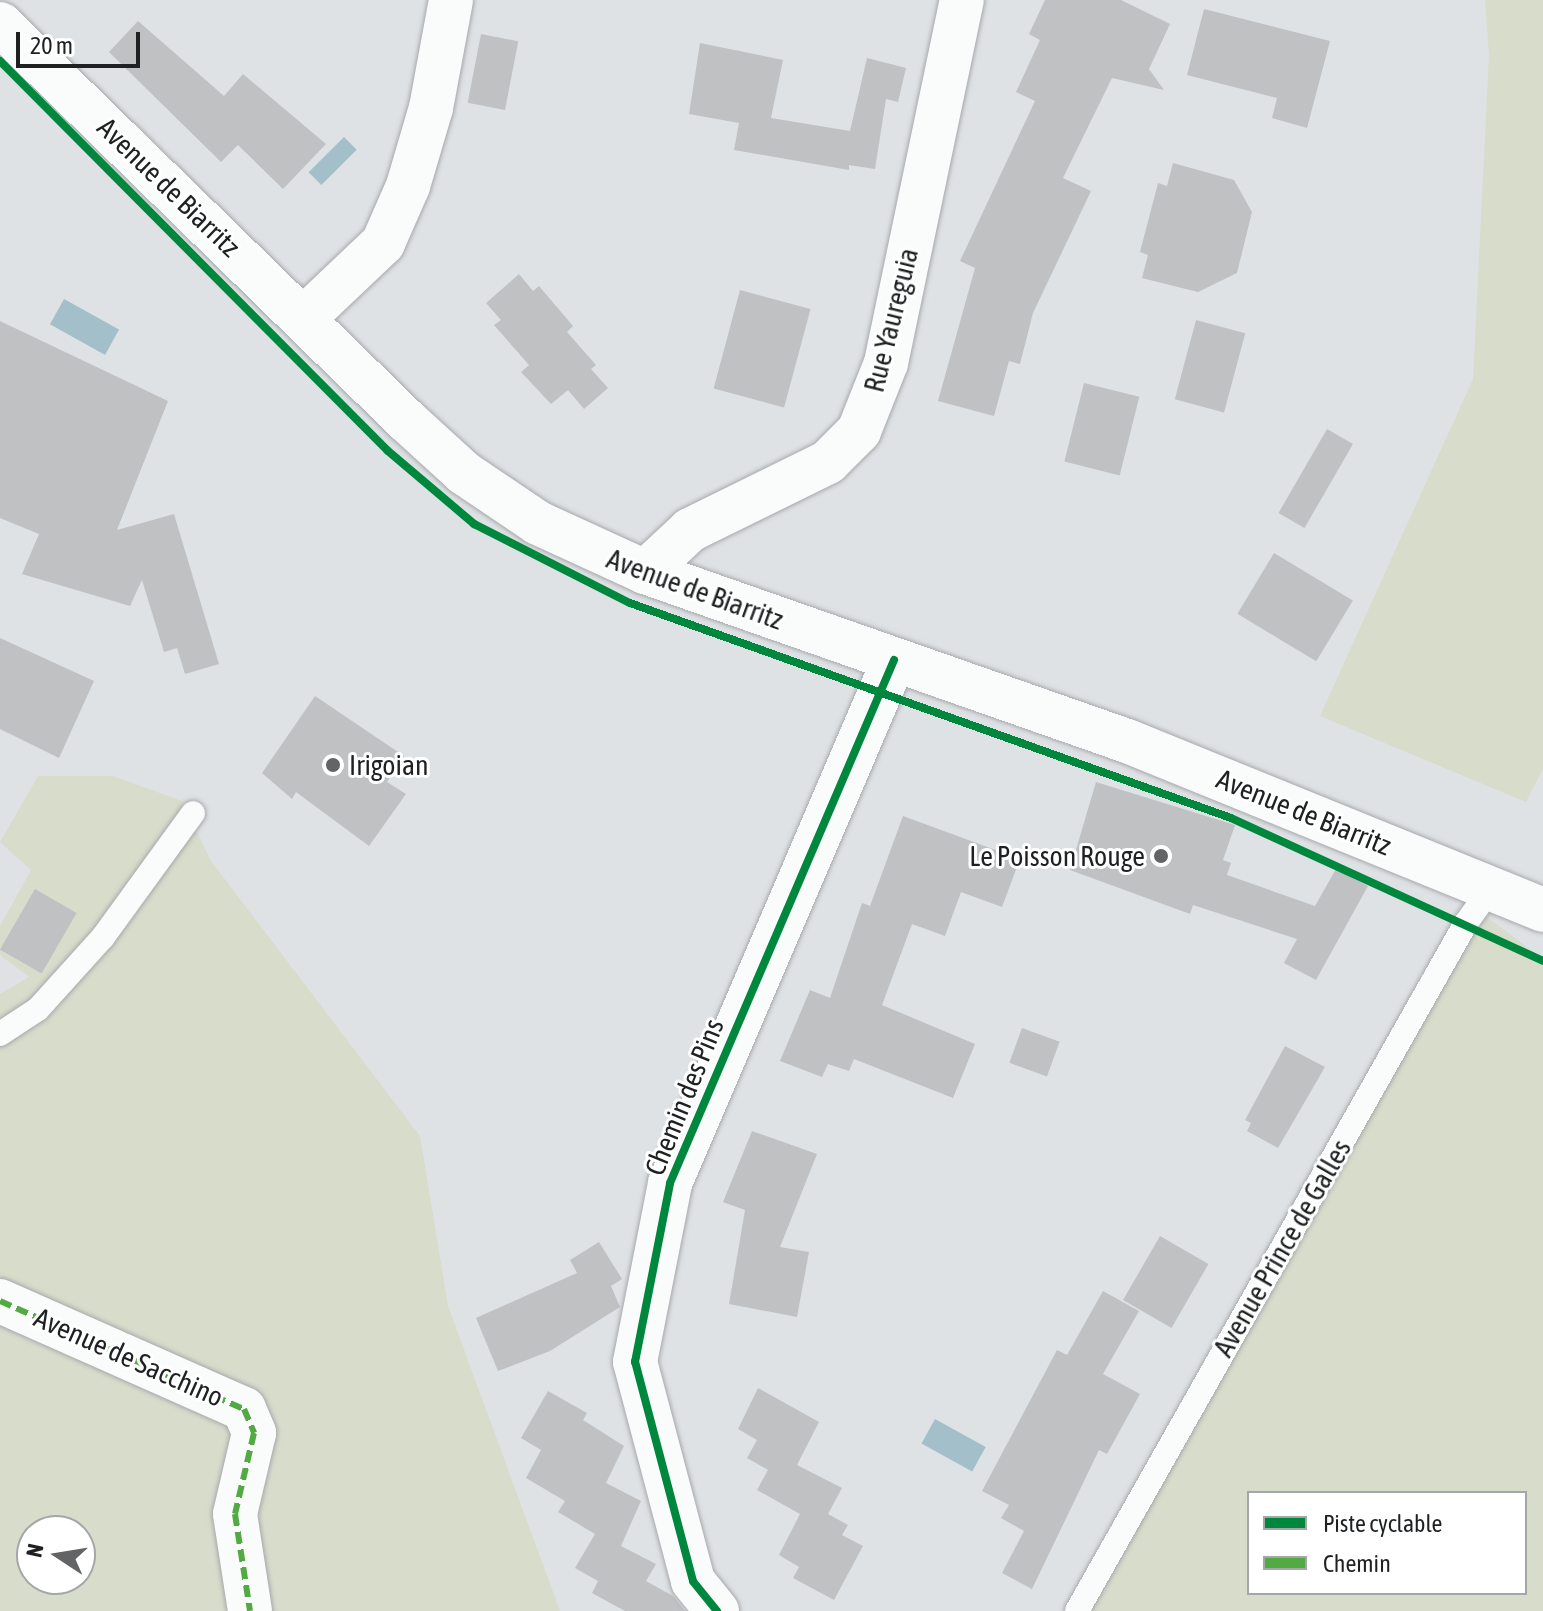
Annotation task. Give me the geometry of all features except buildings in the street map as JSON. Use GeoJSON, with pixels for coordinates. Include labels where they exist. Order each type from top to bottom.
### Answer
{"type":"FeatureCollection","features":[{"type":"Feature","properties":{"kind":"street"},"geometry":{"type":"LineString","coordinates":[[304,318],[383,243],[408,186],[431,108],[451,0]]}},
{"type":"Feature","properties":{"kind":"street","name":"Rue Yaureguia"},"geometry":{"type":"LineString","coordinates":[[645,572],[690,530],[828,462],[859,431],[886,363],[962,0]]}},
{"type":"Feature","properties":{"kind":"street","name":"Avenue de Biarritz"},"geometry":{"type":"LineString","coordinates":[[0,24],[464,473],[538,523],[645,572],[1127,741],[1543,910]]}},
{"type":"Feature","properties":{"kind":"street","name":"Chemin des Pins"},"geometry":{"type":"LineString","coordinates":[[717,1611],[693,1581],[635,1362],[670,1183],[894,660]]}},
{"type":"Feature","properties":{"kind":"street","name":"Avenue de Sacchino"},"geometry":{"type":"LineString","coordinates":[[0,1301],[244,1409],[254,1433],[235,1514],[250,1611]]}},
{"type":"Feature","properties":{"kind":"lane"},"geometry":{"type":"LineString","coordinates":[[0,1034],[38,1009],[103,937],[193,813]]}},
{"type":"Feature","properties":{"kind":"lane","name":"Avenue Prince de Galles"},"geometry":{"type":"LineString","coordinates":[[1077,1611],[1466,923],[1492,887]]}},
{"type":"Feature","properties":{"kind":"green space"},"geometry":{"type":"Polygon","coordinates":[[[1485,0],[1543,0],[1543,769],[1526,802],[1320,716],[1473,379],[1489,55],[1485,0]]]}},
{"type":"Feature","properties":{"kind":"green space"},"geometry":{"type":"Polygon","coordinates":[[[38,776],[113,776],[182,801],[211,861],[420,1136],[448,1306],[560,1611],[0,1611],[0,994],[29,977],[0,955],[0,926],[31,870],[0,842],[38,776]]]}},
{"type":"Feature","properties":{"kind":"green space"},"geometry":{"type":"Polygon","coordinates":[[[1479,911],[1543,959],[1543,1611],[1091,1611],[1479,911]]]}},
{"type":"Feature","properties":{"kind":"water"},"geometry":{"type":"Polygon","coordinates":[[[344,137],[357,150],[321,185],[309,172],[344,137]]]}},
{"type":"Feature","properties":{"kind":"water"},"geometry":{"type":"Polygon","coordinates":[[[64,299],[119,330],[105,355],[50,324],[64,299]]]}},
{"type":"Feature","properties":{"kind":"water"},"geometry":{"type":"Polygon","coordinates":[[[935,1419],[986,1447],[972,1472],[921,1443],[935,1419]]]}},
{"type":"Feature","properties":{"kind":"marked path"},"geometry":{"type":"LineString","coordinates":[[0,1301],[244,1409],[254,1433],[235,1514],[250,1611]]}},
{"type":"Feature","properties":{"kind":"cycle path"},"geometry":{"type":"LineString","coordinates":[[0,61],[388,451],[474,524],[630,603],[1231,818],[1543,961]]}},
{"type":"Feature","properties":{"kind":"cycle path"},"geometry":{"type":"LineString","coordinates":[[717,1611],[693,1581],[635,1362],[670,1183],[894,660]]}},
{"type":"Feature","properties":{"kind":"place","name":"Irigoian"},"geometry":{"type":"Point","coordinates":[333,765]}},
{"type":"Feature","properties":{"kind":"place","name":"Le Poisson Rouge"},"geometry":{"type":"Point","coordinates":[1161,856]}}]}
